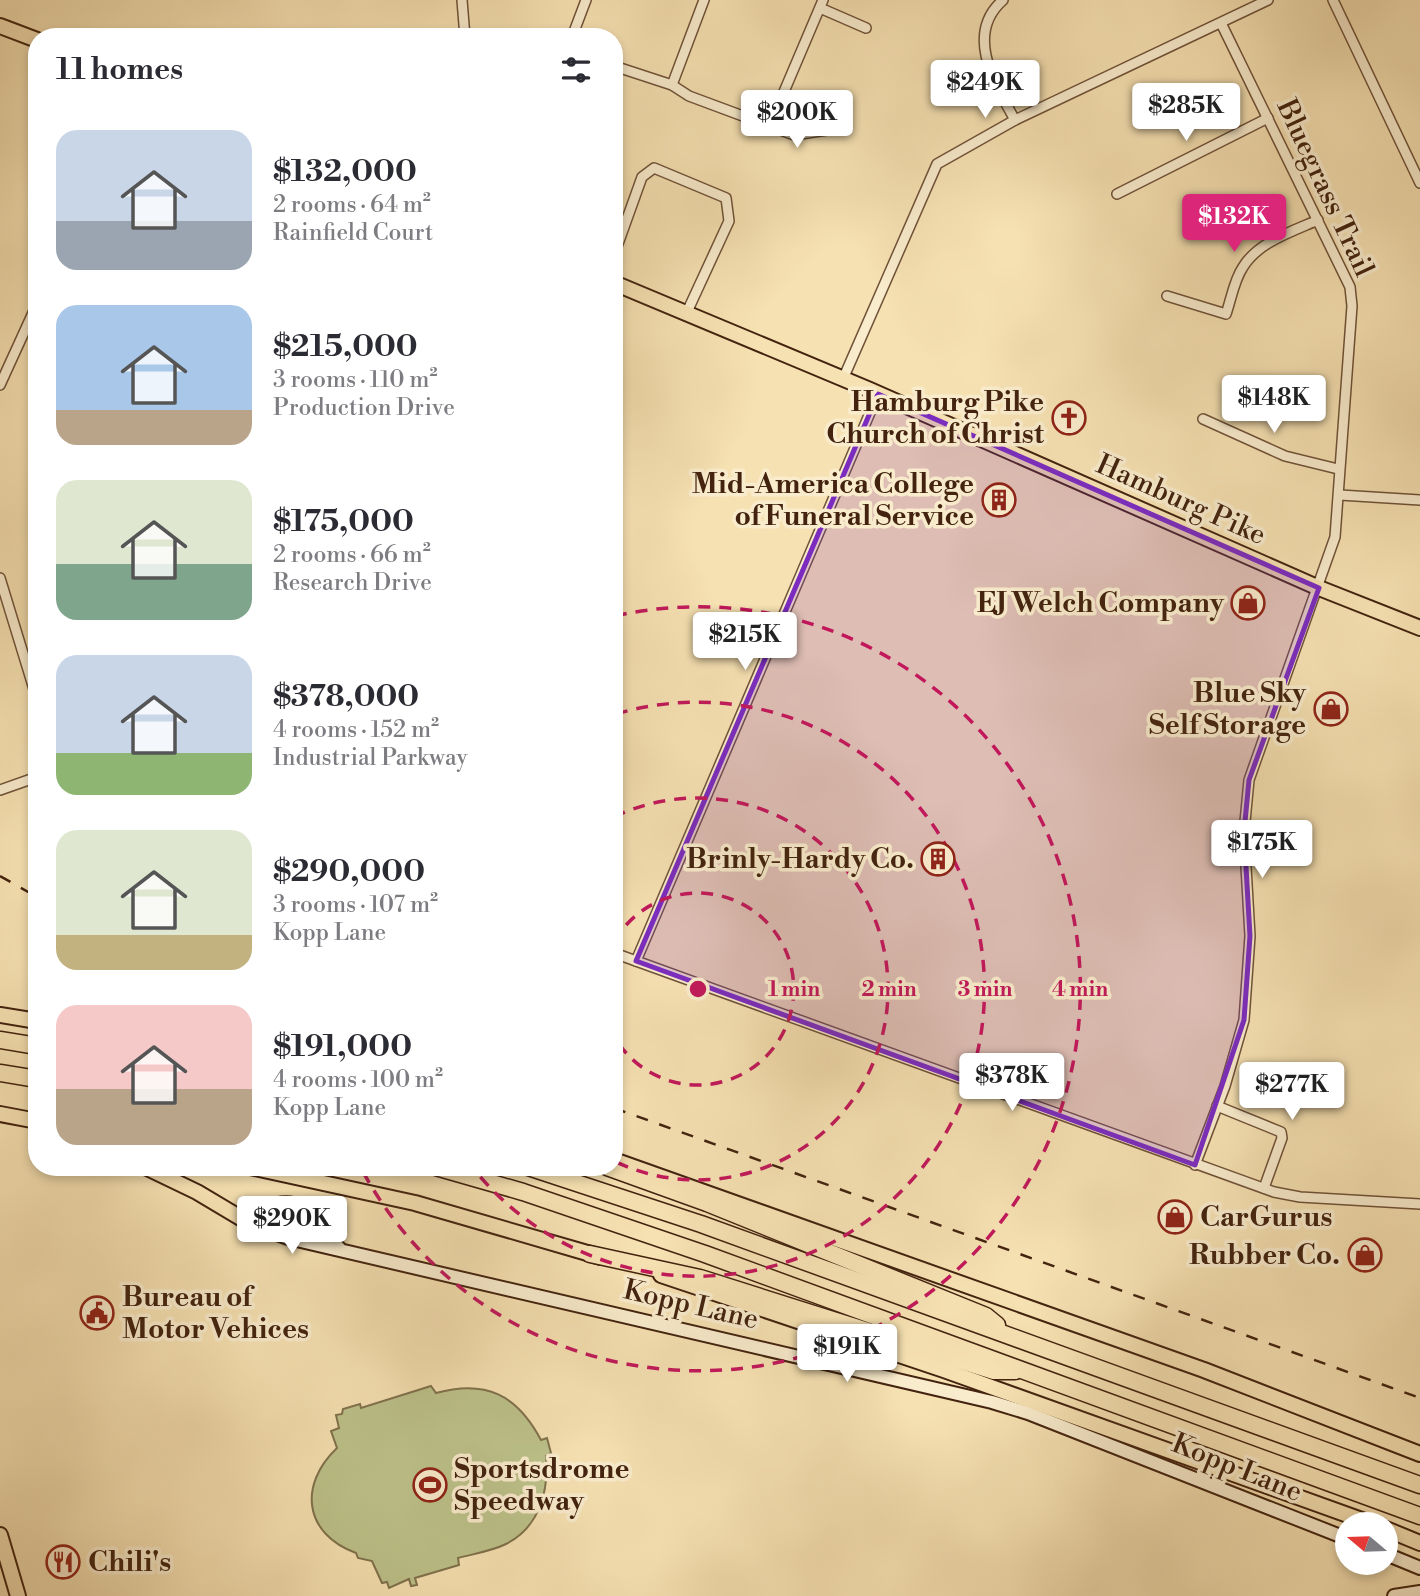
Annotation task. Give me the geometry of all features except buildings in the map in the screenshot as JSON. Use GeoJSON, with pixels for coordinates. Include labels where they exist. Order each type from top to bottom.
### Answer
{"type":"FeatureCollection","features":[{"type":"Feature","properties":{"kind":"highway"},"geometry":{"type":"LineString","coordinates":[[0,1040],[28,1045]]}},
{"type":"Feature","properties":{"kind":"highway"},"geometry":{"type":"LineString","coordinates":[[0,1073],[28,1078]]}},
{"type":"Feature","properties":{"kind":"highway"},"geometry":{"type":"LineString","coordinates":[[623,1173],[720,1208],[986,1316],[1009,1336]]}},
{"type":"Feature","properties":{"kind":"highway"},"geometry":{"type":"LineString","coordinates":[[467,1176],[523,1192],[705,1254],[1420,1516]]}},
{"type":"Feature","properties":{"kind":"highway"},"geometry":{"type":"LineString","coordinates":[[555,1176],[701,1224],[1420,1485]]}},
{"type":"Feature","properties":{"kind":"highway"},"geometry":{"type":"LineString","coordinates":[[590,1254],[700,1278],[994,1371],[1028,1371]]}},
{"type":"Feature","properties":{"kind":"main road"},"geometry":{"type":"LineString","coordinates":[[0,26],[28,37]]}},
{"type":"Feature","properties":{"kind":"main road","name":"Hamburg Pike"},"geometry":{"type":"LineString","coordinates":[[623,287],[878,394],[1319,588],[1420,628]]}},
{"type":"Feature","properties":{"kind":"main road"},"geometry":{"type":"LineString","coordinates":[[0,1015],[28,1020]]}},
{"type":"Feature","properties":{"kind":"main road"},"geometry":{"type":"LineString","coordinates":[[0,1114],[28,1119]]}},
{"type":"Feature","properties":{"kind":"main road"},"geometry":{"type":"LineString","coordinates":[[623,1163],[1204,1370],[1420,1454]]}},
{"type":"Feature","properties":{"kind":"main road"},"geometry":{"type":"LineString","coordinates":[[164,1176],[197,1192],[254,1226]]}},
{"type":"Feature","properties":{"kind":"main road"},"geometry":{"type":"LineString","coordinates":[[291,1176],[415,1203],[590,1254],[944,1370],[1340,1512]]}},
{"type":"Feature","properties":{"kind":"main road"},"geometry":{"type":"LineString","coordinates":[[1398,1534],[1420,1542]]}},
{"type":"Feature","properties":{"kind":"main road"},"geometry":{"type":"LineString","coordinates":[[0,1535],[18,1596]]}},
{"type":"Feature","properties":{"kind":"street"},"geometry":{"type":"LineString","coordinates":[[462,0],[464,28]]}},
{"type":"Feature","properties":{"kind":"street"},"geometry":{"type":"LineString","coordinates":[[575,28],[586,0]]}},
{"type":"Feature","properties":{"kind":"street"},"geometry":{"type":"LineString","coordinates":[[672,85],[704,0]]}},
{"type":"Feature","properties":{"kind":"street"},"geometry":{"type":"LineString","coordinates":[[1003,0],[990,16],[984,47],[992,77],[1015,120]]}},
{"type":"Feature","properties":{"kind":"street"},"geometry":{"type":"LineString","coordinates":[[843,379],[937,164],[1015,120],[1268,0]]}},
{"type":"Feature","properties":{"kind":"street"},"geometry":{"type":"LineString","coordinates":[[1333,0],[1420,184]]}},
{"type":"Feature","properties":{"kind":"street"},"geometry":{"type":"LineString","coordinates":[[769,127],[821,4],[866,28]]}},
{"type":"Feature","properties":{"kind":"street","name":"Bluegrass Trail"},"geometry":{"type":"LineString","coordinates":[[1195,1165],[1244,1020],[1250,936],[1244,832],[1249,780],[1332,550],[1340,495],[1338,469],[1352,306],[1350,287],[1221,23]]}},
{"type":"Feature","properties":{"kind":"street"},"geometry":{"type":"LineString","coordinates":[[623,69],[672,85],[690,96],[794,135],[827,130]]}},
{"type":"Feature","properties":{"kind":"street"},"geometry":{"type":"LineString","coordinates":[[1117,194],[1268,118]]}},
{"type":"Feature","properties":{"kind":"street"},"geometry":{"type":"LineString","coordinates":[[623,230],[642,177],[654,168],[726,198],[729,221],[687,312]]}},
{"type":"Feature","properties":{"kind":"street"},"geometry":{"type":"LineString","coordinates":[[1167,296],[1226,314],[1242,267],[1276,239],[1318,219]]}},
{"type":"Feature","properties":{"kind":"street"},"geometry":{"type":"LineString","coordinates":[[0,385],[28,324]]}},
{"type":"Feature","properties":{"kind":"street"},"geometry":{"type":"LineString","coordinates":[[636,961],[878,394]]}},
{"type":"Feature","properties":{"kind":"street"},"geometry":{"type":"LineString","coordinates":[[1203,419],[1286,456],[1338,469]]}},
{"type":"Feature","properties":{"kind":"street"},"geometry":{"type":"LineString","coordinates":[[1340,495],[1420,500]]}},
{"type":"Feature","properties":{"kind":"street"},"geometry":{"type":"LineString","coordinates":[[0,578],[28,670]]}},
{"type":"Feature","properties":{"kind":"street"},"geometry":{"type":"LineString","coordinates":[[0,790],[28,779]]}},
{"type":"Feature","properties":{"kind":"street"},"geometry":{"type":"LineString","coordinates":[[623,956],[1264,1188],[1300,1197],[1420,1204]]}},
{"type":"Feature","properties":{"kind":"street"},"geometry":{"type":"LineString","coordinates":[[1217,1106],[1281,1132],[1282,1138],[1264,1188]]}},
{"type":"Feature","properties":{"kind":"street"},"geometry":{"type":"LineString","coordinates":[[254,1226],[268,1207],[293,1202],[309,1211],[327,1237],[340,1249]]}},
{"type":"Feature","properties":{"kind":"street","name":"Kopp Lane"},"geometry":{"type":"LineString","coordinates":[[254,1226],[288,1238],[992,1402],[1040,1417],[1335,1534]]}},
{"type":"Feature","properties":{"kind":"street"},"geometry":{"type":"LineString","coordinates":[[1398,1559],[1420,1567]]}},
{"type":"Feature","properties":{"kind":"street"},"geometry":{"type":"LineString","coordinates":[[1394,1596],[1420,1591]]}},
{"type":"Feature","properties":{"kind":"highlighted area"},"geometry":{"type":"Polygon","coordinates":[[[878,394],[1319,588],[1249,780],[1244,832],[1250,936],[1244,1020],[1195,1165],[636,961],[878,394]]]}},
{"type":"Feature","properties":{"kind":"green space","name":"Sportsdrome Speedway"},"geometry":{"type":"Polygon","coordinates":[[[431,1386],[436,1393],[470,1388],[485,1390],[498,1394],[522,1412],[541,1440],[547,1438],[551,1453],[546,1456],[544,1494],[534,1518],[518,1537],[489,1550],[458,1558],[459,1565],[415,1578],[417,1585],[411,1586],[409,1579],[389,1588],[387,1582],[382,1583],[372,1561],[358,1558],[356,1553],[339,1545],[326,1534],[312,1507],[312,1492],[324,1462],[337,1448],[331,1431],[339,1428],[336,1415],[342,1414],[343,1409],[360,1404],[361,1408],[431,1386]]]}},
{"type":"Feature","properties":{"kind":"railway"},"geometry":{"type":"LineString","coordinates":[[0,876],[28,892]]}},
{"type":"Feature","properties":{"kind":"railway"},"geometry":{"type":"LineString","coordinates":[[623,1111],[1420,1398]]}},
{"type":"Feature","properties":{"kind":"place","name":"Hamburg Pike Church of Christ"},"geometry":{"type":"Point","coordinates":[1069,418]}},
{"type":"Feature","properties":{"kind":"place","name":"Mid-America College of Funeral Service"},"geometry":{"type":"Point","coordinates":[999,500]}},
{"type":"Feature","properties":{"kind":"place","name":"EJ Welch Company"},"geometry":{"type":"Point","coordinates":[1248,603]}},
{"type":"Feature","properties":{"kind":"place","name":"Blue Sky Self Storage"},"geometry":{"type":"Point","coordinates":[1331,709]}},
{"type":"Feature","properties":{"kind":"place","name":"Brinly-Hardy Co."},"geometry":{"type":"Point","coordinates":[938,859]}},
{"type":"Feature","properties":{"kind":"place","name":"CarGurus"},"geometry":{"type":"Point","coordinates":[1175,1217]}},
{"type":"Feature","properties":{"kind":"place","name":"Rubber Co."},"geometry":{"type":"Point","coordinates":[1365,1255]}},
{"type":"Feature","properties":{"kind":"place","name":"Bureau of Motor Vehices"},"geometry":{"type":"Point","coordinates":[97,1313]}},
{"type":"Feature","properties":{"kind":"place","name":"Sportsdrome Speedway"},"geometry":{"type":"Point","coordinates":[430,1485]}},
{"type":"Feature","properties":{"kind":"place","name":"Chili's"},"geometry":{"type":"Point","coordinates":[63,1562]}}]}
